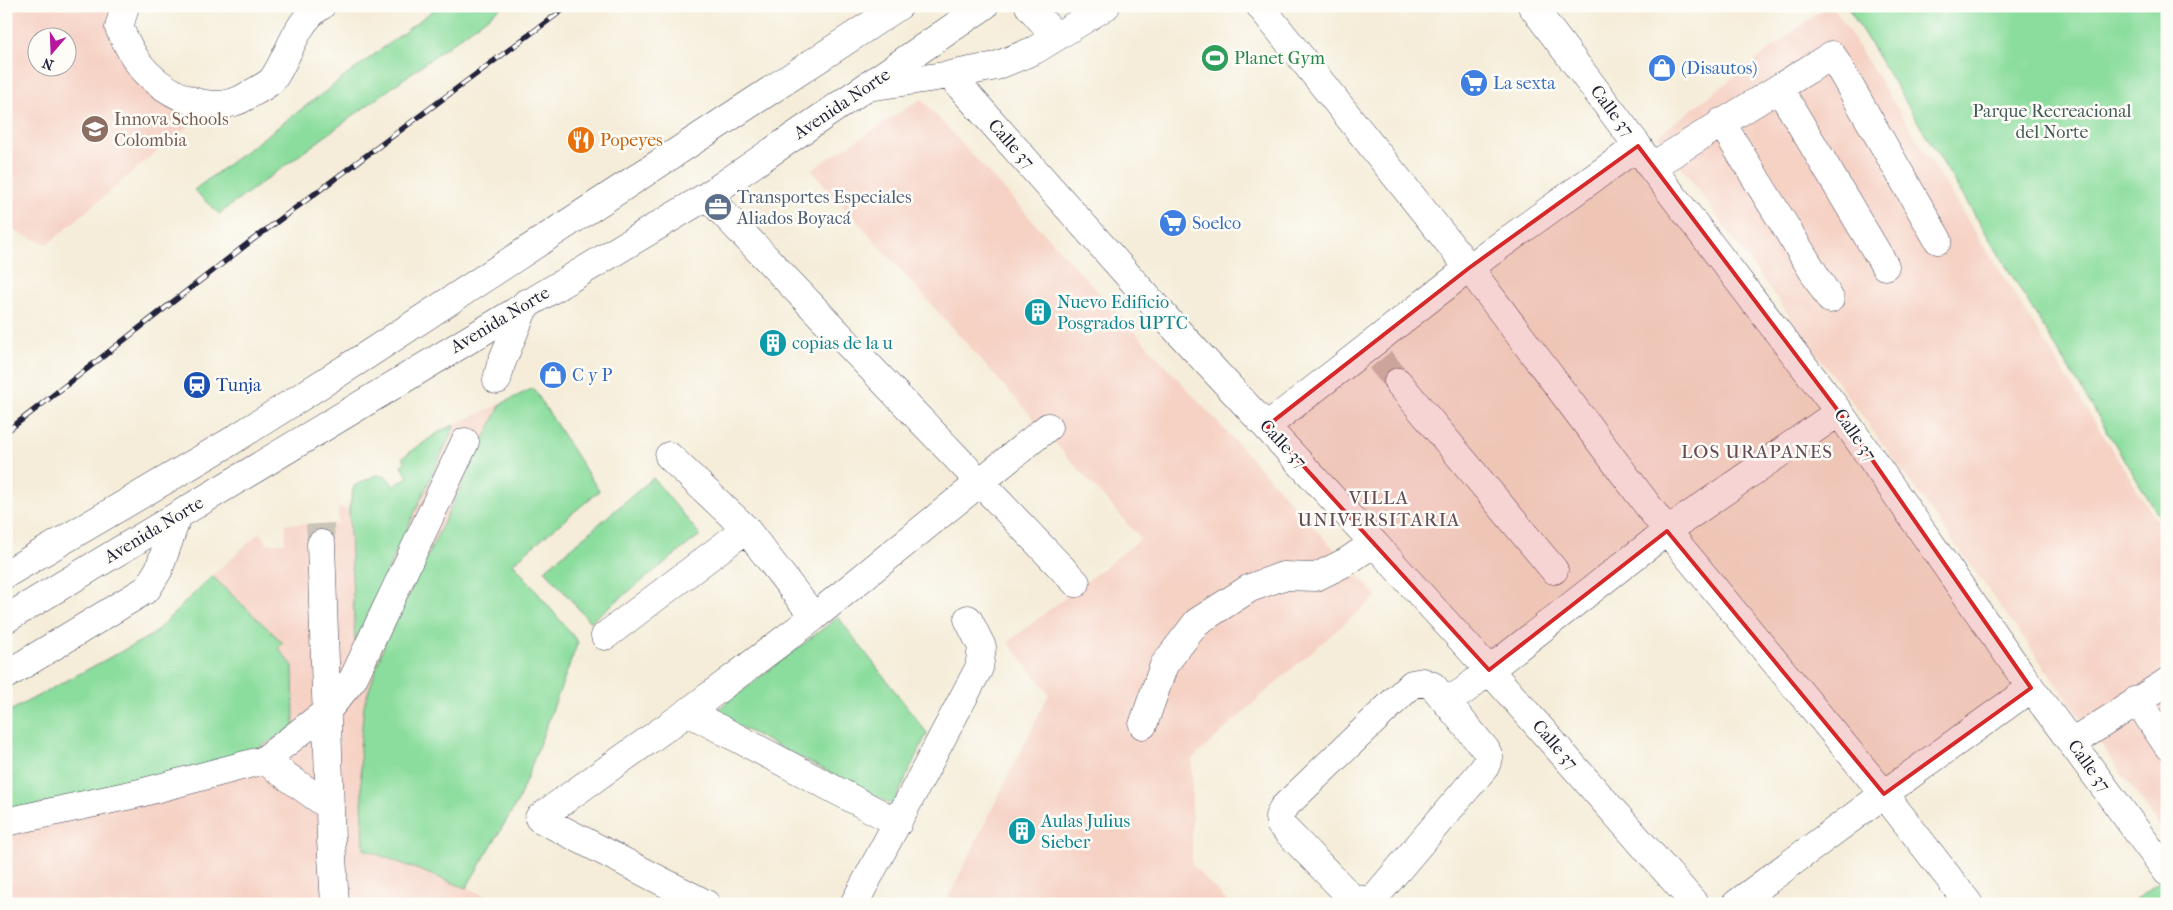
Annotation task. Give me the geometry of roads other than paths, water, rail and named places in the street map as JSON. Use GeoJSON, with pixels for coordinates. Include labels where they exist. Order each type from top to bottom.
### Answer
{"type":"FeatureCollection","features":[{"type":"Feature","properties":{"kind":"street"},"geometry":{"type":"LineString","coordinates":[[124,6],[119,28],[138,62],[164,88],[196,102],[220,105],[242,99],[272,80],[307,18],[312,11],[321,6]]}},
{"type":"Feature","properties":{"kind":"street","name":"Avenida Norte"},"geometry":{"type":"LineString","coordinates":[[6,574],[191,467],[375,350],[899,6]]}},
{"type":"Feature","properties":{"kind":"street","name":"Avenida Norte"},"geometry":{"type":"LineString","coordinates":[[6,619],[707,196],[984,6]]}},
{"type":"Feature","properties":{"kind":"street"},"geometry":{"type":"LineString","coordinates":[[1029,6],[1055,36]]}},
{"type":"Feature","properties":{"kind":"street"},"geometry":{"type":"LineString","coordinates":[[868,87],[996,66],[1035,50],[1106,6]]}},
{"type":"Feature","properties":{"kind":"street"},"geometry":{"type":"LineString","coordinates":[[1260,6],[1469,268],[1666,531],[1884,794],[1968,904]]}},
{"type":"Feature","properties":{"kind":"street","name":"Calle 37"},"geometry":{"type":"LineString","coordinates":[[1532,6],[1839,412],[2031,688],[2167,872]]}},
{"type":"Feature","properties":{"kind":"street"},"geometry":{"type":"LineString","coordinates":[[1267,426],[1375,354],[1469,268],[1645,156],[1721,122],[1832,55],[1938,240]]}},
{"type":"Feature","properties":{"kind":"street","name":"Calle 37"},"geometry":{"type":"LineString","coordinates":[[950,75],[1172,326],[1374,542],[1695,904]]}},
{"type":"Feature","properties":{"kind":"street"},"geometry":{"type":"LineString","coordinates":[[1779,88],[1885,266]]}},
{"type":"Feature","properties":{"kind":"street"},"geometry":{"type":"LineString","coordinates":[[1721,122],[1830,299]]}},
{"type":"Feature","properties":{"kind":"street"},"geometry":{"type":"LineString","coordinates":[[707,196],[1076,583]]}},
{"type":"Feature","properties":{"kind":"street"},"geometry":{"type":"LineString","coordinates":[[497,380],[500,364],[526,304]]}},
{"type":"Feature","properties":{"kind":"street"},"geometry":{"type":"LineString","coordinates":[[1398,382],[1554,570]]}},
{"type":"Feature","properties":{"kind":"street"},"geometry":{"type":"LineString","coordinates":[[1446,702],[1464,691],[1488,670],[1666,531],[1839,412]]}},
{"type":"Feature","properties":{"kind":"street"},"geometry":{"type":"LineString","coordinates":[[706,904],[540,818],[688,712],[814,617],[1048,427]]}},
{"type":"Feature","properties":{"kind":"street"},"geometry":{"type":"LineString","coordinates":[[6,822],[140,793],[264,760],[326,712],[353,679],[465,442]]}},
{"type":"Feature","properties":{"kind":"street"},"geometry":{"type":"LineString","coordinates":[[669,456],[746,529],[814,617]]}},
{"type":"Feature","properties":{"kind":"street"},"geometry":{"type":"LineString","coordinates":[[6,675],[147,589],[159,569],[177,517]]}},
{"type":"Feature","properties":{"kind":"street"},"geometry":{"type":"LineString","coordinates":[[605,636],[746,529]]}},
{"type":"Feature","properties":{"kind":"street"},"geometry":{"type":"LineString","coordinates":[[1143,725],[1164,665],[1197,622],[1250,588],[1283,576],[1316,577],[1346,562],[1374,542]]}},
{"type":"Feature","properties":{"kind":"street"},"geometry":{"type":"LineString","coordinates":[[321,544],[326,712],[335,904]]}},
{"type":"Feature","properties":{"kind":"street"},"geometry":{"type":"LineString","coordinates":[[854,904],[979,668],[982,647],[968,619]]}},
{"type":"Feature","properties":{"kind":"street"},"geometry":{"type":"LineString","coordinates":[[1423,682],[1433,686],[1446,702],[1486,750],[1489,757],[1485,767],[1376,897],[1365,901],[1350,897],[1280,824],[1279,817],[1283,808],[1412,684],[1423,682]]}},
{"type":"Feature","properties":{"kind":"street"},"geometry":{"type":"LineString","coordinates":[[2072,743],[2167,682]]}},
{"type":"Feature","properties":{"kind":"street"},"geometry":{"type":"LineString","coordinates":[[1736,904],[2031,688]]}},
{"type":"Feature","properties":{"kind":"street"},"geometry":{"type":"LineString","coordinates":[[2137,700],[2167,745]]}},
{"type":"Feature","properties":{"kind":"street"},"geometry":{"type":"LineString","coordinates":[[688,712],[898,823]]}},
{"type":"Feature","properties":{"kind":"street"},"geometry":{"type":"LineString","coordinates":[[264,760],[330,807]]}},
{"type":"Feature","properties":{"kind":"tunnel"},"geometry":{"type":"LineString","coordinates":[[1380,360],[1398,382]]}},
{"type":"Feature","properties":{"kind":"tunnel"},"geometry":{"type":"LineString","coordinates":[[320,524],[321,544]]}},
{"type":"Feature","properties":{"kind":"railway"},"geometry":{"type":"LineString","coordinates":[[6,432],[251,241],[568,6]]}},
{"type":"Feature","properties":{"kind":"place","name":"Planet Gym"},"geometry":{"type":"Point","coordinates":[1215,58]}},
{"type":"Feature","properties":{"kind":"place","name":"(Disautos)"},"geometry":{"type":"Point","coordinates":[1662,68]}},
{"type":"Feature","properties":{"kind":"place","name":"La sexta"},"geometry":{"type":"Point","coordinates":[1474,83]}},
{"type":"Feature","properties":{"kind":"place","name":"Innova Schools Colombia"},"geometry":{"type":"Point","coordinates":[95,129]}},
{"type":"Feature","properties":{"kind":"place","name":"Popeyes"},"geometry":{"type":"Point","coordinates":[581,140]}},
{"type":"Feature","properties":{"kind":"place","name":"Transportes Especiales Aliados Boyacá"},"geometry":{"type":"Point","coordinates":[718,207]}},
{"type":"Feature","properties":{"kind":"place","name":"Soelco"},"geometry":{"type":"Point","coordinates":[1173,223]}},
{"type":"Feature","properties":{"kind":"place","name":"Nuevo Edificio Posgrados UPTC"},"geometry":{"type":"Point","coordinates":[1038,312]}},
{"type":"Feature","properties":{"kind":"place","name":"copias de la u"},"geometry":{"type":"Point","coordinates":[773,343]}},
{"type":"Feature","properties":{"kind":"place","name":"C y P"},"geometry":{"type":"Point","coordinates":[553,375]}},
{"type":"Feature","properties":{"kind":"place","name":"Tunja"},"geometry":{"type":"Point","coordinates":[197,385]}},
{"type":"Feature","properties":{"kind":"place","name":"Aulas Julius Sieber"},"geometry":{"type":"Point","coordinates":[1022,831]}},
{"type":"Feature","properties":{"kind":"district","name":"LOS URAPANES"},"geometry":{"type":"Point","coordinates":[1757,452]}},
{"type":"Feature","properties":{"kind":"district","name":"VILLA UNIVERSITARIA"},"geometry":{"type":"Point","coordinates":[1379,509]}},
{"type":"Feature","properties":{"kind":"park label","name":"Parque Recreacional del Norte"},"geometry":{"type":"Point","coordinates":[2052,121]}}]}
